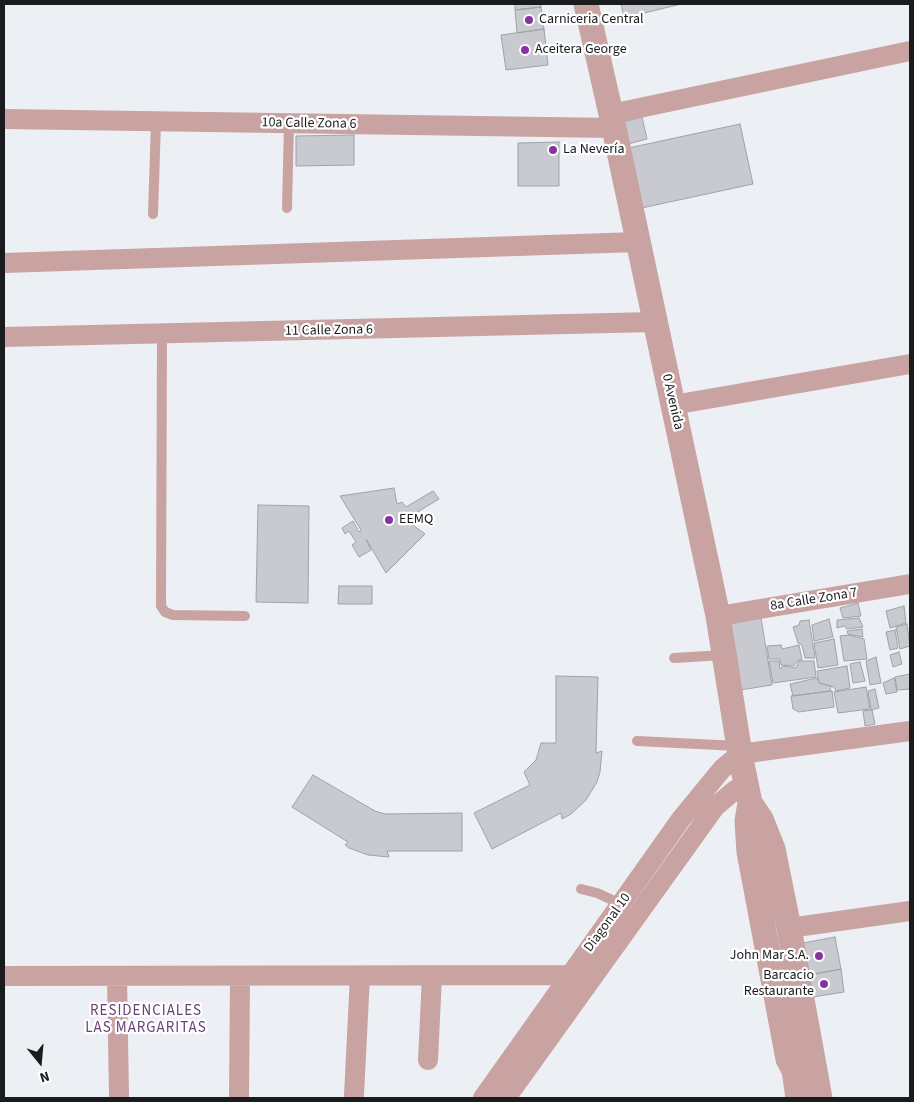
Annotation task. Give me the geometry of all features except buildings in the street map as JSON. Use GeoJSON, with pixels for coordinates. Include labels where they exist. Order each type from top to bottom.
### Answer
{"type":"FeatureCollection","features":[{"type":"Feature","properties":{"kind":"street","name":"0 Avenida"},"geometry":{"type":"LineString","coordinates":[[586,4],[613,121],[654,322],[718,616],[739,750],[748,794]]}},
{"type":"Feature","properties":{"kind":"street","name":"10a Calle Zona 6"},"geometry":{"type":"LineString","coordinates":[[4,119],[289,123],[613,121],[910,51]]}},
{"type":"Feature","properties":{"kind":"street"},"geometry":{"type":"LineString","coordinates":[[4,263],[638,242]]}},
{"type":"Feature","properties":{"kind":"street","name":"11 Calle Zona 6"},"geometry":{"type":"LineString","coordinates":[[4,337],[162,335],[654,322]]}},
{"type":"Feature","properties":{"kind":"street"},"geometry":{"type":"LineString","coordinates":[[673,405],[910,364]]}},
{"type":"Feature","properties":{"kind":"street","name":"8a Calle Zona 7"},"geometry":{"type":"LineString","coordinates":[[718,616],[910,584]]}},
{"type":"Feature","properties":{"kind":"street"},"geometry":{"type":"LineString","coordinates":[[739,750],[910,731]]}},
{"type":"Feature","properties":{"kind":"street","name":"Diagonal 10"},"geometry":{"type":"LineString","coordinates":[[506,1098],[578,981],[621,904],[681,819],[739,750]]}},
{"type":"Feature","properties":{"kind":"street","name":"Diagonal 10"},"geometry":{"type":"LineString","coordinates":[[483,1098],[715,807],[735,790],[748,794]]}},
{"type":"Feature","properties":{"kind":"street"},"geometry":{"type":"LineString","coordinates":[[748,794],[768,834],[789,928],[820,1098]]}},
{"type":"Feature","properties":{"kind":"street"},"geometry":{"type":"LineString","coordinates":[[748,794],[749,852],[788,1059],[794,1070],[798,1098]]}},
{"type":"Feature","properties":{"kind":"street"},"geometry":{"type":"LineString","coordinates":[[789,928],[910,911]]}},
{"type":"Feature","properties":{"kind":"street"},"geometry":{"type":"LineString","coordinates":[[4,976],[432,976],[578,981]]}},
{"type":"Feature","properties":{"kind":"street"},"geometry":{"type":"LineString","coordinates":[[118,976],[118,1096]]}},
{"type":"Feature","properties":{"kind":"street"},"geometry":{"type":"LineString","coordinates":[[239,1097],[240,976]]}},
{"type":"Feature","properties":{"kind":"street"},"geometry":{"type":"LineString","coordinates":[[354,1095],[360,976]]}},
{"type":"Feature","properties":{"kind":"street"},"geometry":{"type":"LineString","coordinates":[[428,1060],[432,976]]}},
{"type":"Feature","properties":{"kind":"lane"},"geometry":{"type":"LineString","coordinates":[[153,214],[156,122]]}},
{"type":"Feature","properties":{"kind":"lane"},"geometry":{"type":"LineString","coordinates":[[287,208],[289,123]]}},
{"type":"Feature","properties":{"kind":"lane"},"geometry":{"type":"LineString","coordinates":[[162,335],[161,606],[166,612],[173,615],[245,616]]}},
{"type":"Feature","properties":{"kind":"lane"},"geometry":{"type":"LineString","coordinates":[[674,658],[725,655]]}},
{"type":"Feature","properties":{"kind":"lane"},"geometry":{"type":"LineString","coordinates":[[637,741],[739,750]]}},
{"type":"Feature","properties":{"kind":"lane"},"geometry":{"type":"LineString","coordinates":[[581,889],[597,893],[621,904]]}},
{"type":"Feature","properties":{"kind":"place","name":"Carniceria Central"},"geometry":{"type":"Point","coordinates":[529,20]}},
{"type":"Feature","properties":{"kind":"place","name":"Aceitera George"},"geometry":{"type":"Point","coordinates":[525,50]}},
{"type":"Feature","properties":{"kind":"place","name":"La Nevería"},"geometry":{"type":"Point","coordinates":[553,150]}},
{"type":"Feature","properties":{"kind":"place","name":"EEMQ"},"geometry":{"type":"Point","coordinates":[389,520]}},
{"type":"Feature","properties":{"kind":"place","name":"John Mar S.A."},"geometry":{"type":"Point","coordinates":[819,956]}},
{"type":"Feature","properties":{"kind":"place","name":"Barcacio Restaurante"},"geometry":{"type":"Point","coordinates":[824,984]}},
{"type":"Feature","properties":{"kind":"district","name":"RESIDENCIALES LAS MARGARITAS"},"geometry":{"type":"Point","coordinates":[146,1020]}}]}
